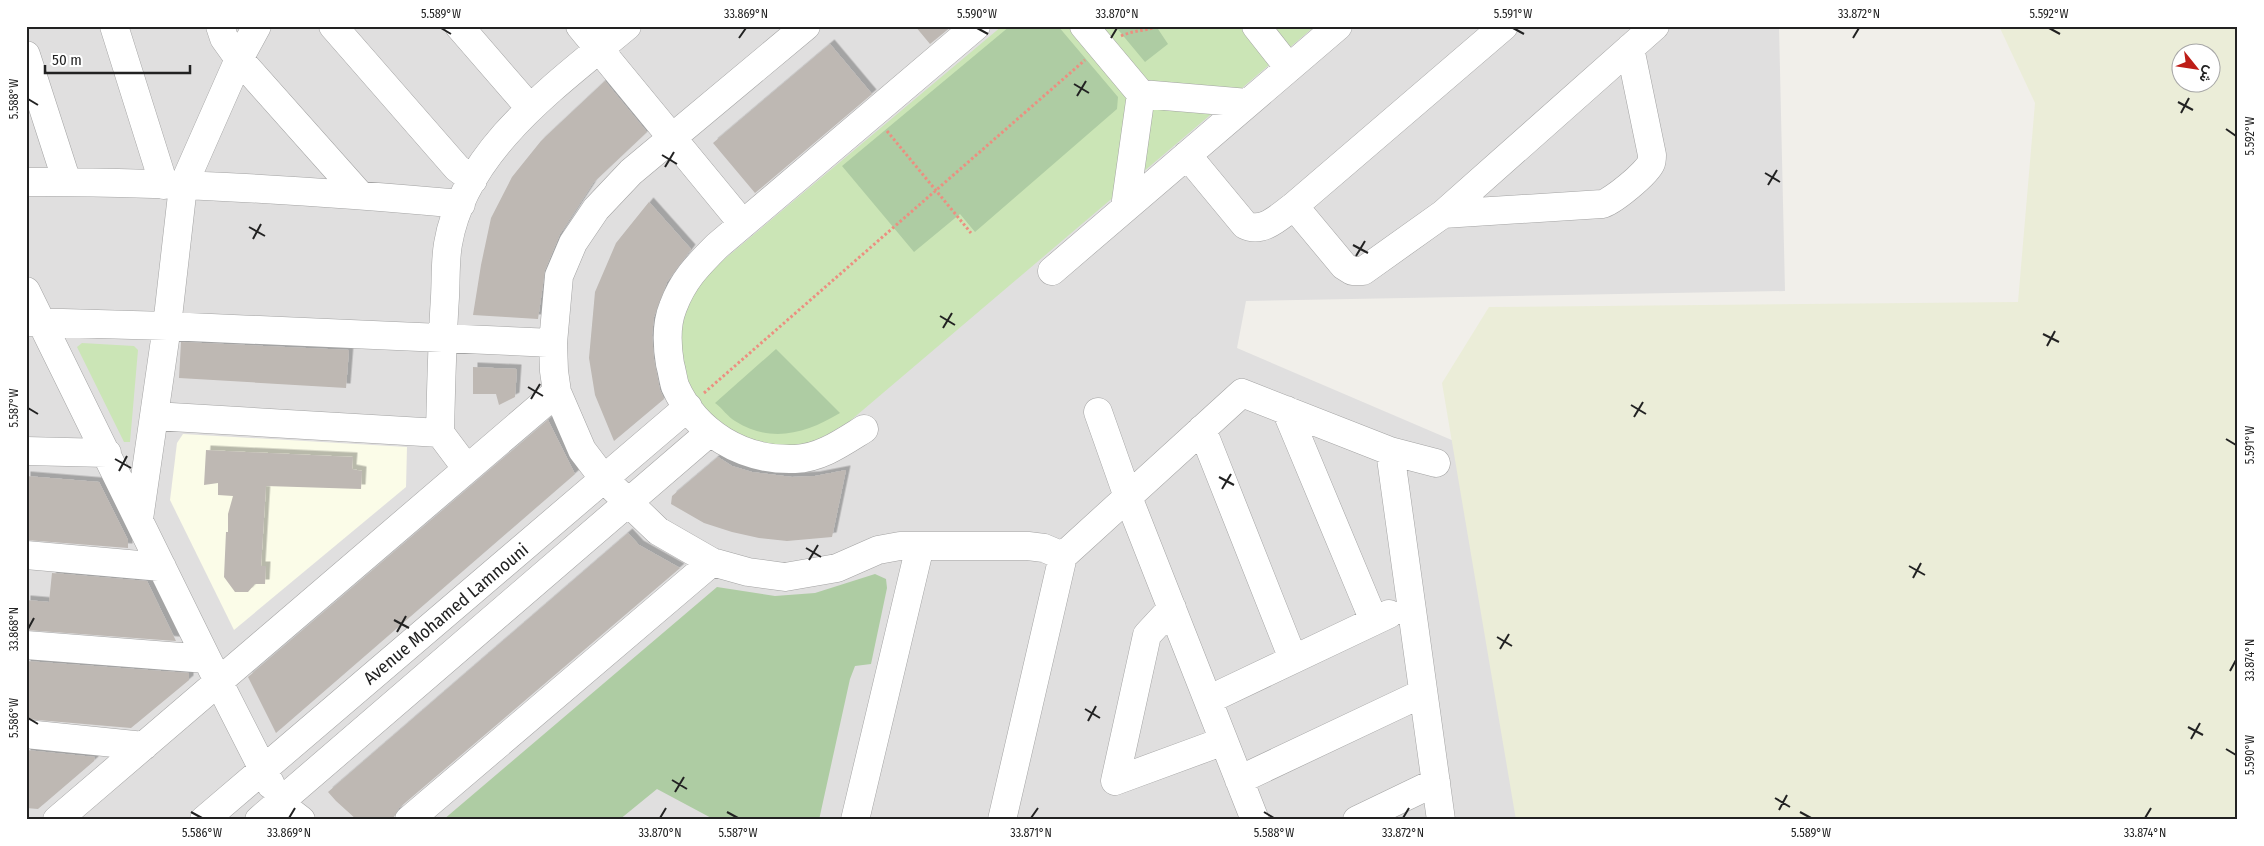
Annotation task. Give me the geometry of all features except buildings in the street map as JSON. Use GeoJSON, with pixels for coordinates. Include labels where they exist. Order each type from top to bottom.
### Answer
{"type":"FeatureCollection","features":[{"type":"Feature","properties":{"kind":"street"},"geometry":{"type":"LineString","coordinates":[[114,26],[174,185],[167,326],[139,519]]}},
{"type":"Feature","properties":{"kind":"street"},"geometry":{"type":"LineString","coordinates":[[220,26],[224,38],[239,59],[360,195]]}},
{"type":"Feature","properties":{"kind":"street"},"geometry":{"type":"LineString","coordinates":[[174,185],[257,26]]}},
{"type":"Feature","properties":{"kind":"street"},"geometry":{"type":"LineString","coordinates":[[333,26],[457,168],[473,180]]}},
{"type":"Feature","properties":{"kind":"street"},"geometry":{"type":"LineString","coordinates":[[459,26],[530,108]]}},
{"type":"Feature","properties":{"kind":"street"},"geometry":{"type":"LineString","coordinates":[[580,26],[743,224]]}},
{"type":"Feature","properties":{"kind":"street"},"geometry":{"type":"LineString","coordinates":[[467,469],[440,433],[442,338],[448,243],[461,204],[473,180],[495,147],[530,108],[627,26]]}},
{"type":"Feature","properties":{"kind":"street"},"geometry":{"type":"LineString","coordinates":[[806,26],[631,172],[596,209],[573,244],[559,276],[554,342],[554,371],[557,392],[582,450],[604,479],[658,531],[712,562],[748,572],[785,577],[837,568],[878,550],[900,546],[1028,546],[1044,548],[1063,556]]}},
{"type":"Feature","properties":{"kind":"street"},"geometry":{"type":"LineString","coordinates":[[864,429],[832,449],[796,459],[758,457],[724,443],[695,418],[675,385],[667,347],[672,308],[689,274],[717,246],[976,26]]}},
{"type":"Feature","properties":{"kind":"street"},"geometry":{"type":"LineString","coordinates":[[1256,26],[1289,68]]}},
{"type":"Feature","properties":{"kind":"street"},"geometry":{"type":"LineString","coordinates":[[1052,270],[1338,26]]}},
{"type":"Feature","properties":{"kind":"street"},"geometry":{"type":"LineString","coordinates":[[1187,155],[1245,225],[1252,228],[1265,226],[1294,206],[1504,26]]}},
{"type":"Feature","properties":{"kind":"street"},"geometry":{"type":"LineString","coordinates":[[1294,206],[1344,266],[1358,272],[1363,271],[1444,214],[1655,26]]}},
{"type":"Feature","properties":{"kind":"street"},"geometry":{"type":"LineString","coordinates":[[1092,36],[1141,94],[1248,103]]}},
{"type":"Feature","properties":{"kind":"street"},"geometry":{"type":"LineString","coordinates":[[1444,214],[1602,204],[1611,200],[1646,171],[1651,164],[1652,155],[1630,48]]}},
{"type":"Feature","properties":{"kind":"street"},"geometry":{"type":"LineString","coordinates":[[26,55],[67,182]]}},
{"type":"Feature","properties":{"kind":"street"},"geometry":{"type":"LineString","coordinates":[[1125,208],[1141,94]]}},
{"type":"Feature","properties":{"kind":"street"},"geometry":{"type":"LineString","coordinates":[[26,182],[174,185],[360,195],[461,204]]}},
{"type":"Feature","properties":{"kind":"street"},"geometry":{"type":"LineString","coordinates":[[26,291],[34,322],[107,453],[212,670],[264,769],[275,814],[301,820]]}},
{"type":"Feature","properties":{"kind":"street"},"geometry":{"type":"LineString","coordinates":[[34,322],[554,342]]}},
{"type":"Feature","properties":{"kind":"street"},"geometry":{"type":"LineString","coordinates":[[58,820],[144,746],[212,670],[467,469],[557,392]]}},
{"type":"Feature","properties":{"kind":"street"},"geometry":{"type":"LineString","coordinates":[[1002,820],[1063,556],[1242,392],[1390,451],[1436,463]]}},
{"type":"Feature","properties":{"kind":"street","name":"Avenue Mohamed Lamnouni"},"geometry":{"type":"LineString","coordinates":[[204,820],[688,407]]}},
{"type":"Feature","properties":{"kind":"street"},"geometry":{"type":"LineString","coordinates":[[1286,410],[1374,621]]}},
{"type":"Feature","properties":{"kind":"street"},"geometry":{"type":"LineString","coordinates":[[1098,412],[1128,497],[1255,820]]}},
{"type":"Feature","properties":{"kind":"street"},"geometry":{"type":"LineString","coordinates":[[154,416],[440,433]]}},
{"type":"Feature","properties":{"kind":"street"},"geometry":{"type":"LineString","coordinates":[[1202,429],[1293,659]]}},
{"type":"Feature","properties":{"kind":"street","name":"Avenue Mohamed Lamnouni"},"geometry":{"type":"LineString","coordinates":[[275,814],[710,432]]}},
{"type":"Feature","properties":{"kind":"street"},"geometry":{"type":"LineString","coordinates":[[26,451],[107,453]]}},
{"type":"Feature","properties":{"kind":"street"},"geometry":{"type":"LineString","coordinates":[[1390,451],[1441,820]]}},
{"type":"Feature","properties":{"kind":"street"},"geometry":{"type":"LineString","coordinates":[[855,820],[920,546]]}},
{"type":"Feature","properties":{"kind":"street"},"geometry":{"type":"LineString","coordinates":[[26,555],[162,567]]}},
{"type":"Feature","properties":{"kind":"street"},"geometry":{"type":"LineString","coordinates":[[409,820],[712,562]]}},
{"type":"Feature","properties":{"kind":"street"},"geometry":{"type":"LineString","coordinates":[[1208,700],[1411,604]]}},
{"type":"Feature","properties":{"kind":"street"},"geometry":{"type":"LineString","coordinates":[[1172,608],[1148,635],[1115,781],[1224,741]]}},
{"type":"Feature","properties":{"kind":"street"},"geometry":{"type":"LineString","coordinates":[[26,645],[212,670]]}},
{"type":"Feature","properties":{"kind":"street"},"geometry":{"type":"LineString","coordinates":[[1239,780],[1424,694]]}},
{"type":"Feature","properties":{"kind":"street"},"geometry":{"type":"LineString","coordinates":[[26,734],[144,746]]}},
{"type":"Feature","properties":{"kind":"street"},"geometry":{"type":"LineString","coordinates":[[1357,820],[1436,782]]}},
{"type":"Feature","properties":{"kind":"path"},"geometry":{"type":"LineString","coordinates":[[688,407],[935,190],[1092,36],[1149,30],[1159,26]]}},
{"type":"Feature","properties":{"kind":"path"},"geometry":{"type":"LineString","coordinates":[[874,113],[971,233]]}},
{"type":"Feature","properties":{"kind":"shaded area"},"geometry":{"type":"Polygon","coordinates":[[[26,26],[1779,26],[1785,291],[1246,301],[1237,348],[1468,447],[1530,820],[26,820],[26,26]]]}},
{"type":"Feature","properties":{"kind":"shaded area"},"geometry":{"type":"Polygon","coordinates":[[[1999,26],[2238,26],[2238,820],[1516,820],[1442,383],[1489,307],[2018,302],[2035,103],[1999,26]]]}},
{"type":"Feature","properties":{"kind":"shaded area"},"geometry":{"type":"Polygon","coordinates":[[[183,434],[407,447],[406,487],[234,630],[170,500],[177,443],[183,434]]]}},
{"type":"Feature","properties":{"kind":"green space"},"geometry":{"type":"Polygon","coordinates":[[[1002,26],[1315,26],[850,421],[812,442],[795,446],[755,442],[739,438],[725,430],[700,406],[691,391],[681,358],[679,341],[685,308],[702,278],[1002,26]]]}},
{"type":"Feature","properties":{"kind":"green space"},"geometry":{"type":"Polygon","coordinates":[[[1010,26],[1058,26],[1118,97],[1117,109],[975,232],[960,214],[914,252],[842,166],[1010,26]]]}},
{"type":"Feature","properties":{"kind":"green space"},"geometry":{"type":"Polygon","coordinates":[[[1115,26],[1161,26],[1158,29],[1168,44],[1145,62],[1115,26]]]}},
{"type":"Feature","properties":{"kind":"green space"},"geometry":{"type":"Polygon","coordinates":[[[82,343],[134,346],[138,350],[130,442],[124,442],[77,347],[82,343]]]}},
{"type":"Feature","properties":{"kind":"green space"},"geometry":{"type":"Polygon","coordinates":[[[776,349],[840,413],[815,426],[789,433],[775,434],[748,428],[732,419],[715,403],[776,349]]]}},
{"type":"Feature","properties":{"kind":"green space"},"geometry":{"type":"Polygon","coordinates":[[[875,574],[886,579],[887,588],[871,664],[855,666],[850,679],[819,820],[715,820],[657,789],[619,820],[443,820],[717,587],[775,596],[815,593],[875,574]]]}}]}
